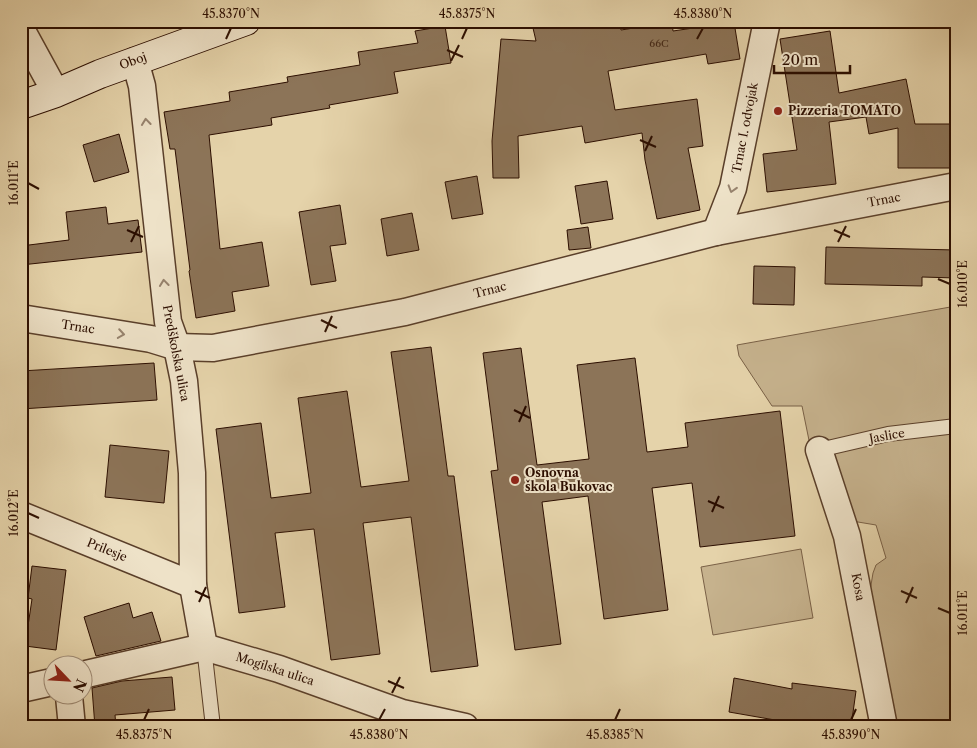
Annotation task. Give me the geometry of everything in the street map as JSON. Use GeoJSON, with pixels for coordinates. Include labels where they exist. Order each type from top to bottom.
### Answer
{"type":"FeatureCollection","features":[{"type":"Feature","properties":{"kind":"street","name":"Oboj"},"geometry":{"type":"LineString","coordinates":[[21,105],[246,21]]}},
{"type":"Feature","properties":{"kind":"street","name":"Trnac I. odvojak"},"geometry":{"type":"LineString","coordinates":[[716,232],[733,188],[766,21]]}},
{"type":"Feature","properties":{"kind":"street"},"geometry":{"type":"LineString","coordinates":[[21,29],[56,93]]}},
{"type":"Feature","properties":{"kind":"street","name":"Predškolska ulica"},"geometry":{"type":"LineString","coordinates":[[135,61],[142,86],[168,322],[177,348],[184,381],[192,473],[192,584],[204,647]]}},
{"type":"Feature","properties":{"kind":"street","name":"Trnac"},"geometry":{"type":"LineString","coordinates":[[21,318],[151,339],[177,348],[213,348],[405,312],[716,232],[956,186]]}},
{"type":"Feature","properties":{"kind":"street","name":"Kosa"},"geometry":{"type":"LineString","coordinates":[[819,450],[847,536],[884,727]]}},
{"type":"Feature","properties":{"kind":"street","name":"Prilesje"},"geometry":{"type":"LineString","coordinates":[[21,515],[192,584]]}},
{"type":"Feature","properties":{"kind":"street","name":"Mogilska ulica"},"geometry":{"type":"LineString","coordinates":[[92,673],[204,647],[279,670],[402,713],[465,727]]}},
{"type":"Feature","properties":{"kind":"street"},"geometry":{"type":"LineString","coordinates":[[21,689],[42,684]]}},
{"type":"Feature","properties":{"kind":"street"},"geometry":{"type":"LineString","coordinates":[[70,706],[72,727]]}},
{"type":"Feature","properties":{"kind":"lane","name":"Jaslice"},"geometry":{"type":"LineString","coordinates":[[819,450],[888,434],[956,426]]}},
{"type":"Feature","properties":{"kind":"lane"},"geometry":{"type":"LineString","coordinates":[[204,647],[213,727]]}},
{"type":"Feature","properties":{"kind":"shaded area"},"geometry":{"type":"Polygon","coordinates":[[[956,306],[956,721],[938,727],[895,727],[868,603],[876,565],[886,558],[876,525],[852,521],[812,455],[802,406],[772,406],[739,356],[737,345],[956,306]]]}},
{"type":"Feature","properties":{"kind":"shaded area"},"geometry":{"type":"Polygon","coordinates":[[[801,549],[813,618],[713,635],[701,567],[801,549]]]}},
{"type":"Feature","properties":{"kind":"building"},"geometry":{"type":"Polygon","coordinates":[[[578,21],[620,21],[621,30],[672,22],[673,31],[734,22],[740,59],[708,64],[706,54],[608,71],[615,110],[697,99],[703,146],[688,148],[700,210],[657,219],[645,160],[642,133],[585,143],[582,126],[518,136],[519,178],[493,178],[492,141],[501,39],[536,41],[533,28],[578,21]]]}},
{"type":"Feature","properties":{"kind":"building"},"geometry":{"type":"Polygon","coordinates":[[[445,26],[451,63],[394,72],[398,93],[329,105],[330,108],[271,118],[272,125],[209,135],[220,249],[262,242],[269,286],[232,292],[235,311],[196,318],[175,149],[170,149],[164,112],[230,101],[229,92],[288,82],[287,77],[360,65],[358,52],[418,43],[415,31],[445,26]]]}},
{"type":"Feature","properties":{"kind":"building"},"geometry":{"type":"Polygon","coordinates":[[[830,31],[839,93],[906,79],[915,124],[956,124],[956,168],[898,168],[898,128],[869,134],[866,117],[829,122],[836,184],[767,192],[763,154],[797,150],[780,39],[830,31]]]}},
{"type":"Feature","properties":{"kind":"building"},"geometry":{"type":"Polygon","coordinates":[[[119,134],[129,172],[94,182],[83,145],[119,134]]]}},
{"type":"Feature","properties":{"kind":"building"},"geometry":{"type":"Polygon","coordinates":[[[477,176],[483,214],[452,219],[445,182],[477,176]]]}},
{"type":"Feature","properties":{"kind":"building"},"geometry":{"type":"Polygon","coordinates":[[[607,181],[613,219],[581,224],[575,186],[607,181]]]}},
{"type":"Feature","properties":{"kind":"building"},"geometry":{"type":"Polygon","coordinates":[[[340,205],[346,244],[330,246],[336,281],[311,285],[299,212],[340,205]]]}},
{"type":"Feature","properties":{"kind":"building"},"geometry":{"type":"Polygon","coordinates":[[[106,207],[108,224],[138,220],[142,252],[21,265],[21,246],[69,240],[66,212],[106,207]]]}},
{"type":"Feature","properties":{"kind":"building"},"geometry":{"type":"Polygon","coordinates":[[[412,213],[419,250],[387,256],[381,219],[412,213]]]}},
{"type":"Feature","properties":{"kind":"building"},"geometry":{"type":"Polygon","coordinates":[[[588,227],[591,248],[569,250],[567,230],[588,227]]]}},
{"type":"Feature","properties":{"kind":"building"},"geometry":{"type":"Polygon","coordinates":[[[826,247],[956,250],[956,278],[922,277],[922,286],[825,284],[826,247]]]}},
{"type":"Feature","properties":{"kind":"building"},"geometry":{"type":"Polygon","coordinates":[[[754,266],[795,267],[794,305],[753,304],[754,266]]]}},
{"type":"Feature","properties":{"kind":"building"},"geometry":{"type":"Polygon","coordinates":[[[431,347],[448,476],[454,476],[478,666],[431,672],[411,517],[363,523],[380,654],[331,660],[314,529],[275,533],[285,607],[239,613],[216,429],[261,423],[271,498],[311,493],[298,398],[347,391],[361,487],[409,481],[391,352],[431,347]]]}},
{"type":"Feature","properties":{"kind":"building"},"geometry":{"type":"Polygon","coordinates":[[[521,348],[537,465],[589,459],[577,365],[635,358],[647,452],[688,447],[685,423],[780,411],[795,536],[700,547],[692,483],[652,488],[668,610],[604,619],[588,496],[542,502],[561,644],[515,650],[491,471],[498,470],[483,353],[521,348]]]}},
{"type":"Feature","properties":{"kind":"building"},"geometry":{"type":"Polygon","coordinates":[[[154,363],[157,400],[21,409],[21,371],[154,363]]]}},
{"type":"Feature","properties":{"kind":"building"},"geometry":{"type":"Polygon","coordinates":[[[110,445],[169,451],[164,503],[105,497],[110,445]]]}},
{"type":"Feature","properties":{"kind":"building"},"geometry":{"type":"Polygon","coordinates":[[[32,566],[66,570],[56,650],[25,646],[32,599],[28,598],[32,566]]]}},
{"type":"Feature","properties":{"kind":"building"},"geometry":{"type":"Polygon","coordinates":[[[129,603],[133,618],[152,612],[161,641],[96,656],[84,617],[129,603]]]}},
{"type":"Feature","properties":{"kind":"building"},"geometry":{"type":"Polygon","coordinates":[[[172,677],[175,710],[115,715],[116,727],[95,727],[92,688],[122,681],[172,677]]]}},
{"type":"Feature","properties":{"kind":"building"},"geometry":{"type":"Polygon","coordinates":[[[734,678],[792,689],[792,683],[856,691],[851,727],[815,727],[729,712],[734,678]]]}},
{"type":"Feature","properties":{"kind":"place","name":"Pizzeria TOMATO"},"geometry":{"type":"Point","coordinates":[778,111]}},
{"type":"Feature","properties":{"kind":"place","name":"Osnovna škola Bukovac"},"geometry":{"type":"Point","coordinates":[515,480]}}]}
